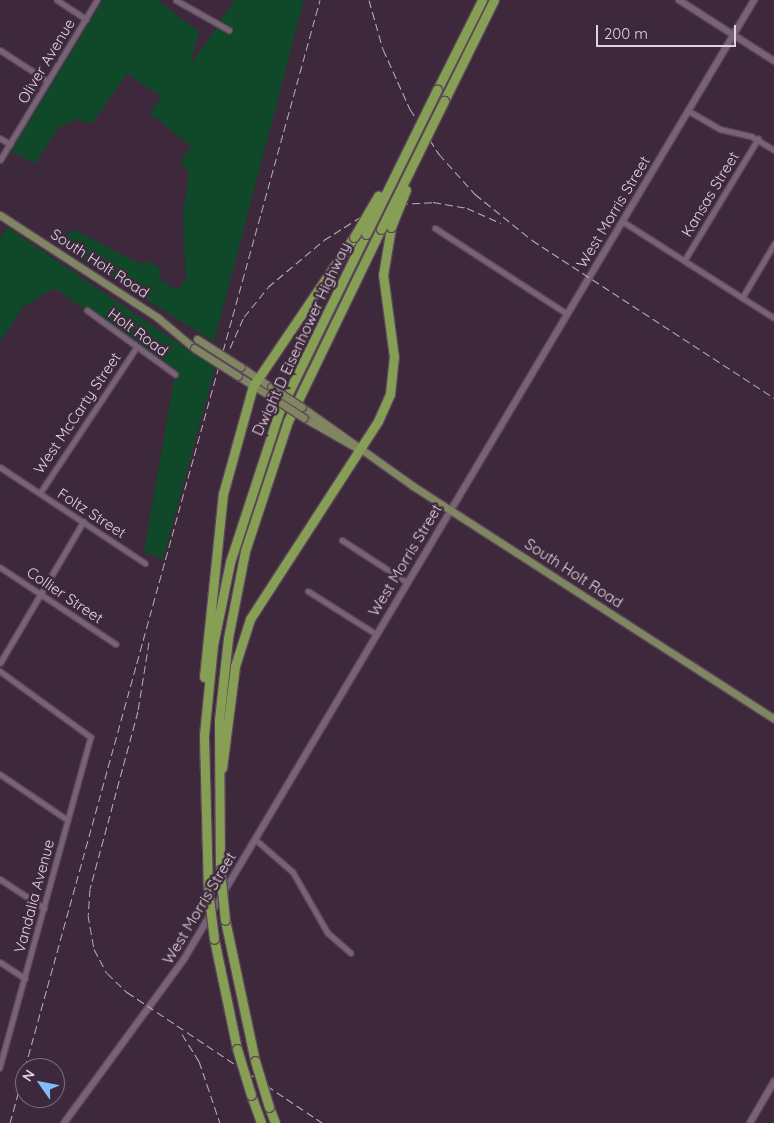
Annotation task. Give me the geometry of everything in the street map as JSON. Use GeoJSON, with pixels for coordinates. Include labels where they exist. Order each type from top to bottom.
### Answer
{"type":"FeatureCollection","features":[{"type":"Feature","properties":{"kind":"highway","name":"Dwight D Eisenhower Highway"},"geometry":{"type":"LineString","coordinates":[[261,1123],[237,1049],[214,939],[208,890],[204,734],[219,611],[247,501],[288,393],[482,0]]}},
{"type":"Feature","properties":{"kind":"highway","name":"Dwight D Eisenhower Highway"},"geometry":{"type":"LineString","coordinates":[[275,1123],[255,1061],[225,920],[216,811],[224,664],[253,522],[294,407],[494,0]]}},
{"type":"Feature","properties":{"kind":"highway"},"geometry":{"type":"LineString","coordinates":[[204,734],[204,665],[219,521],[255,382],[330,278],[412,140]]}},
{"type":"Feature","properties":{"kind":"highway"},"geometry":{"type":"LineString","coordinates":[[216,811],[232,680],[245,631],[386,406],[393,380],[383,282],[391,227],[424,142]]}},
{"type":"Feature","properties":{"kind":"main road"},"geometry":{"type":"LineString","coordinates":[[679,0],[774,61]]}},
{"type":"Feature","properties":{"kind":"main road","name":"West Morris Street"},"geometry":{"type":"LineString","coordinates":[[64,1123],[165,988],[754,0]]}},
{"type":"Feature","properties":{"kind":"main road","name":"South Holt Road"},"geometry":{"type":"LineString","coordinates":[[0,215],[185,336],[197,339],[240,367],[270,396],[337,440],[360,449]]}},
{"type":"Feature","properties":{"kind":"main road","name":"South Holt Road"},"geometry":{"type":"LineString","coordinates":[[185,336],[194,348],[238,376],[271,387],[307,410],[360,449],[450,509],[774,719]]}},
{"type":"Feature","properties":{"kind":"street"},"geometry":{"type":"LineString","coordinates":[[57,0],[86,18]]}},
{"type":"Feature","properties":{"kind":"street","name":"Oliver Avenue"},"geometry":{"type":"LineString","coordinates":[[0,160],[97,0]]}},
{"type":"Feature","properties":{"kind":"street"},"geometry":{"type":"LineString","coordinates":[[176,0],[230,30]]}},
{"type":"Feature","properties":{"kind":"street"},"geometry":{"type":"LineString","coordinates":[[186,7],[190,0]]}},
{"type":"Feature","properties":{"kind":"street"},"geometry":{"type":"LineString","coordinates":[[0,50],[48,81]]}},
{"type":"Feature","properties":{"kind":"street"},"geometry":{"type":"LineString","coordinates":[[689,110],[720,129],[758,139],[774,150]]}},
{"type":"Feature","properties":{"kind":"street"},"geometry":{"type":"LineString","coordinates":[[0,138],[10,144]]}},
{"type":"Feature","properties":{"kind":"street","name":"Kansas Street"},"geometry":{"type":"LineString","coordinates":[[684,261],[758,139]]}},
{"type":"Feature","properties":{"kind":"street"},"geometry":{"type":"LineString","coordinates":[[622,221],[774,318]]}},
{"type":"Feature","properties":{"kind":"street"},"geometry":{"type":"LineString","coordinates":[[436,228],[566,313]]}},
{"type":"Feature","properties":{"kind":"street"},"geometry":{"type":"LineString","coordinates":[[742,298],[774,244]]}},
{"type":"Feature","properties":{"kind":"street","name":"Holt Road"},"geometry":{"type":"LineString","coordinates":[[87,310],[136,348],[175,374]]}},
{"type":"Feature","properties":{"kind":"street","name":"West McCarty Street"},"geometry":{"type":"LineString","coordinates":[[40,493],[136,348]]}},
{"type":"Feature","properties":{"kind":"street","name":"Foltz Street"},"geometry":{"type":"LineString","coordinates":[[0,467],[146,563]]}},
{"type":"Feature","properties":{"kind":"street"},"geometry":{"type":"LineString","coordinates":[[0,663],[83,522]]}},
{"type":"Feature","properties":{"kind":"street"},"geometry":{"type":"LineString","coordinates":[[342,540],[406,582]]}},
{"type":"Feature","properties":{"kind":"street","name":"Collier Street"},"geometry":{"type":"LineString","coordinates":[[0,568],[116,644]]}},
{"type":"Feature","properties":{"kind":"street"},"geometry":{"type":"LineString","coordinates":[[308,591],[376,634]]}},
{"type":"Feature","properties":{"kind":"street","name":"Vandalia Avenue"},"geometry":{"type":"LineString","coordinates":[[0,671],[89,731],[91,739],[0,1068]]}},
{"type":"Feature","properties":{"kind":"street"},"geometry":{"type":"LineString","coordinates":[[0,774],[68,820]]}},
{"type":"Feature","properties":{"kind":"street"},"geometry":{"type":"LineString","coordinates":[[255,839],[295,874],[328,933],[351,953]]}},
{"type":"Feature","properties":{"kind":"street"},"geometry":{"type":"LineString","coordinates":[[0,878],[44,908]]}},
{"type":"Feature","properties":{"kind":"street"},"geometry":{"type":"LineString","coordinates":[[0,962],[25,978]]}},
{"type":"Feature","properties":{"kind":"street"},"geometry":{"type":"LineString","coordinates":[[0,1045],[5,1049]]}},
{"type":"Feature","properties":{"kind":"street"},"geometry":{"type":"LineString","coordinates":[[750,1123],[774,1082]]}},
{"type":"Feature","properties":{"kind":"green space"},"geometry":{"type":"Polygon","coordinates":[[[103,0],[157,0],[199,32],[190,66],[235,0],[304,0],[214,342],[56,243],[74,229],[138,263],[152,262],[161,270],[159,279],[178,290],[186,279],[183,217],[189,174],[181,161],[191,146],[150,114],[161,96],[127,74],[92,124],[76,119],[58,128],[35,164],[11,151],[103,0]]]}},
{"type":"Feature","properties":{"kind":"green space"},"geometry":{"type":"Polygon","coordinates":[[[7,227],[215,368],[163,559],[144,552],[175,374],[55,288],[23,307],[0,342],[0,238],[7,227]]]}},
{"type":"Feature","properties":{"kind":"railway"},"geometry":{"type":"LineString","coordinates":[[28,1058],[320,0]]}},
{"type":"Feature","properties":{"kind":"railway"},"geometry":{"type":"LineString","coordinates":[[369,0],[383,49],[410,109],[439,154],[475,194],[532,240],[774,398]]}},
{"type":"Feature","properties":{"kind":"railway"},"geometry":{"type":"LineString","coordinates":[[230,348],[244,317],[268,287],[324,240],[362,216],[400,204],[433,202],[467,208],[501,223]]}},
{"type":"Feature","properties":{"kind":"railway"},"geometry":{"type":"LineString","coordinates":[[149,642],[138,711],[90,889],[88,915],[94,949],[107,973],[127,992],[323,1123]]}},
{"type":"Feature","properties":{"kind":"railway"},"geometry":{"type":"LineString","coordinates":[[182,1034],[199,1061],[220,1123]]}},
{"type":"Feature","properties":{"kind":"railway"},"geometry":{"type":"LineString","coordinates":[[10,1123],[15,1105]]}}]}
